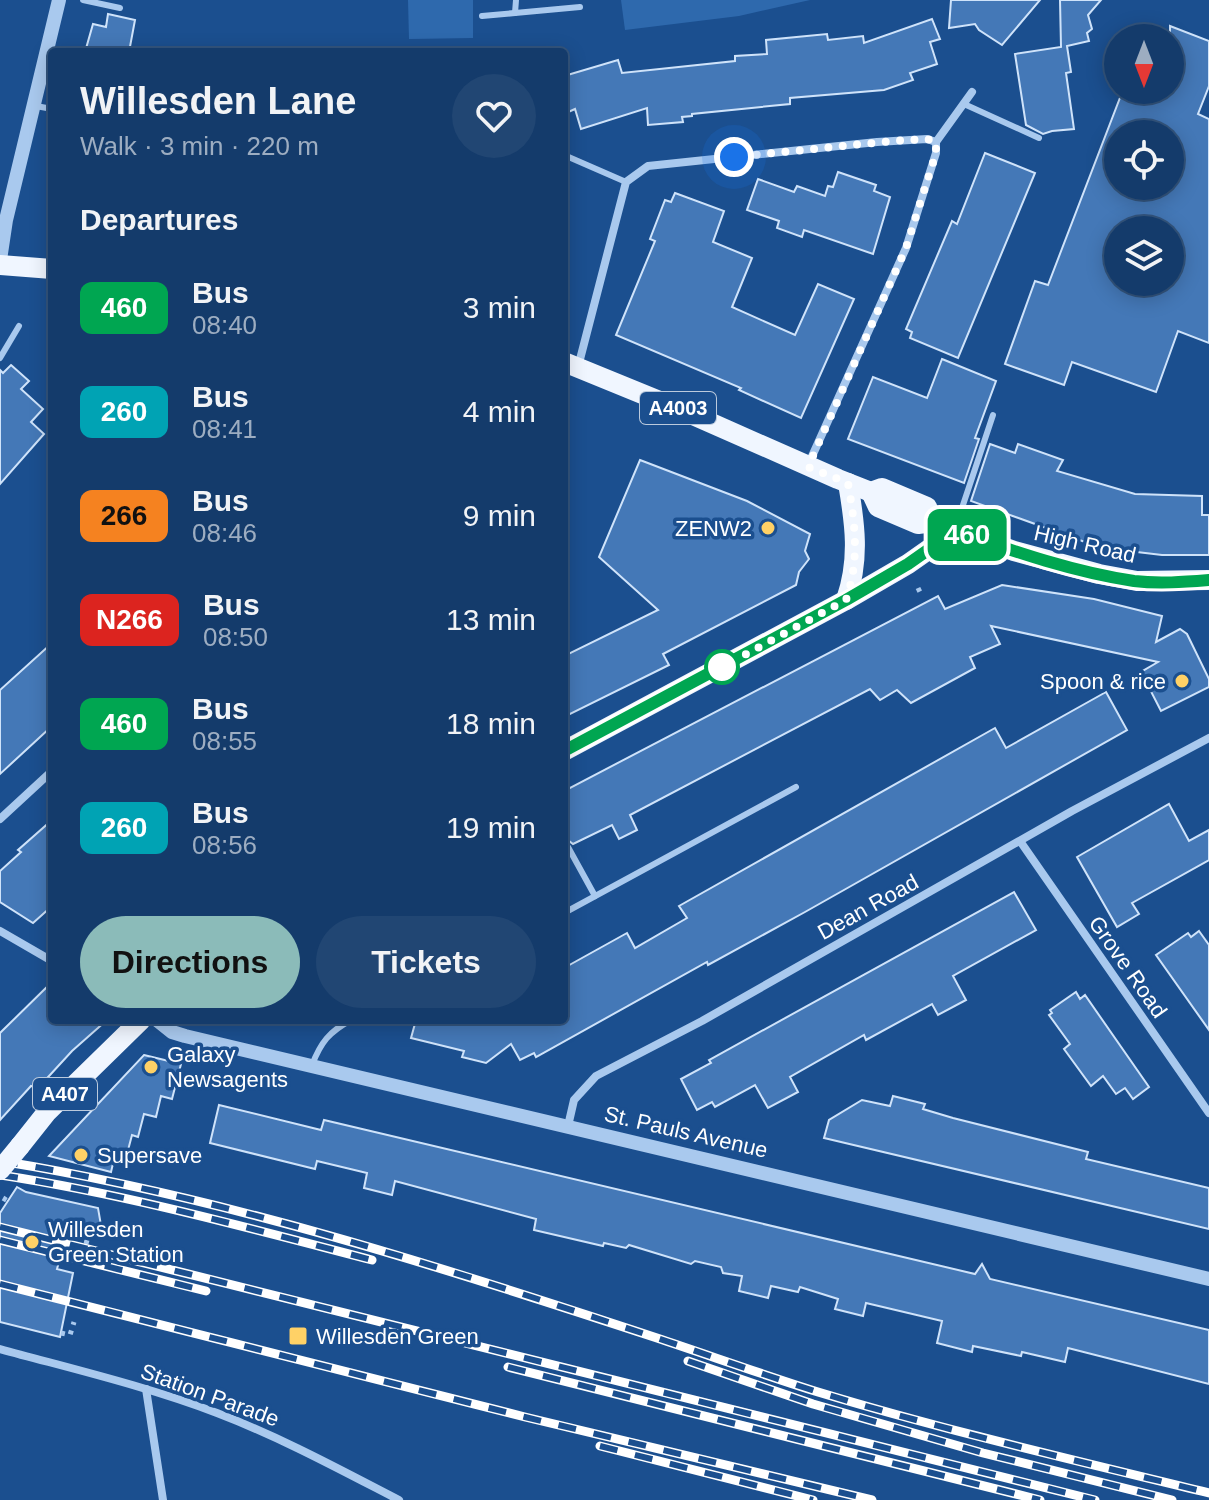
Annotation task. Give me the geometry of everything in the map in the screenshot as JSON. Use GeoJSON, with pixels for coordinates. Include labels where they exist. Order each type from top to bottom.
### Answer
{"type":"FeatureCollection","features":[{"type":"Feature","properties":{"kind":"main road"},"geometry":{"type":"LineString","coordinates":[[0,262],[48,268]]}},
{"type":"Feature","properties":{"kind":"main road","name":"A4003"},"geometry":{"type":"LineString","coordinates":[[571,365],[871,492],[878,507],[918,524],[933,522],[955,531]]}},
{"type":"Feature","properties":{"kind":"main road"},"geometry":{"type":"LineString","coordinates":[[846,600],[857,556],[848,483]]}},
{"type":"Feature","properties":{"kind":"main road"},"geometry":{"type":"LineString","coordinates":[[568,749],[846,600],[908,564],[955,531]]}},
{"type":"Feature","properties":{"kind":"main road","name":"High Road"},"geometry":{"type":"LineString","coordinates":[[955,531],[1099,574],[1137,581],[1209,580]]}},
{"type":"Feature","properties":{"kind":"main road","name":"A407"},"geometry":{"type":"LineString","coordinates":[[0,1170],[47,1112],[137,1024]]}},
{"type":"Feature","properties":{"kind":"street"},"geometry":{"type":"LineString","coordinates":[[0,262],[6,220],[59,0]]}},
{"type":"Feature","properties":{"kind":"street"},"geometry":{"type":"LineString","coordinates":[[808,467],[906,248],[936,153],[936,142],[972,92]]}},
{"type":"Feature","properties":{"kind":"street"},"geometry":{"type":"LineString","coordinates":[[571,365],[626,182],[648,166],[877,142],[927,139],[936,142]]}},
{"type":"Feature","properties":{"kind":"street","name":"Dean Road"},"geometry":{"type":"LineString","coordinates":[[568,1126],[574,1100],[596,1076],[702,1021],[1209,738]]}},
{"type":"Feature","properties":{"kind":"street"},"geometry":{"type":"LineString","coordinates":[[0,819],[48,775]]}},
{"type":"Feature","properties":{"kind":"street","name":"Grove Road"},"geometry":{"type":"LineString","coordinates":[[1020,841],[1209,1113]]}},
{"type":"Feature","properties":{"kind":"street"},"geometry":{"type":"LineString","coordinates":[[0,931],[48,959]]}},
{"type":"Feature","properties":{"kind":"street","name":"St. Pauls Avenue"},"geometry":{"type":"LineString","coordinates":[[162,1024],[172,1032],[185,1036],[1209,1279]]}},
{"type":"Feature","properties":{"kind":"street","name":"Station Parade"},"geometry":{"type":"LineString","coordinates":[[0,1349],[146,1389],[216,1413],[285,1441],[399,1500]]}},
{"type":"Feature","properties":{"kind":"street"},"geometry":{"type":"LineString","coordinates":[[146,1389],[163,1500]]}},
{"type":"Feature","properties":{"kind":"lane"},"geometry":{"type":"LineString","coordinates":[[83,0],[120,8]]}},
{"type":"Feature","properties":{"kind":"lane"},"geometry":{"type":"LineString","coordinates":[[515,13],[516,0]]}},
{"type":"Feature","properties":{"kind":"lane"},"geometry":{"type":"LineString","coordinates":[[482,16],[580,7]]}},
{"type":"Feature","properties":{"kind":"lane"},"geometry":{"type":"LineString","coordinates":[[964,104],[1039,138]]}},
{"type":"Feature","properties":{"kind":"lane"},"geometry":{"type":"LineString","coordinates":[[33,106],[48,108]]}},
{"type":"Feature","properties":{"kind":"lane"},"geometry":{"type":"LineString","coordinates":[[568,157],[626,182]]}},
{"type":"Feature","properties":{"kind":"lane"},"geometry":{"type":"LineString","coordinates":[[0,358],[19,326]]}},
{"type":"Feature","properties":{"kind":"lane"},"geometry":{"type":"LineString","coordinates":[[955,531],[993,415]]}},
{"type":"Feature","properties":{"kind":"lane"},"geometry":{"type":"LineString","coordinates":[[568,911],[796,787]]}},
{"type":"Feature","properties":{"kind":"lane"},"geometry":{"type":"LineString","coordinates":[[568,847],[595,896]]}},
{"type":"Feature","properties":{"kind":"lane"},"geometry":{"type":"LineString","coordinates":[[312,1065],[320,1043],[330,1032],[344,1024]]}},
{"type":"Feature","properties":{"kind":"path"},"geometry":{"type":"LineString","coordinates":[[918,588],[922,596]]}},
{"type":"Feature","properties":{"kind":"path"},"geometry":{"type":"LineString","coordinates":[[86,1244],[90,1228]]}},
{"type":"Feature","properties":{"kind":"path"},"geometry":{"type":"LineString","coordinates":[[61,1333],[70,1335],[74,1322]]}},
{"type":"Feature","properties":{"kind":"shaded area"},"geometry":{"type":"Polygon","coordinates":[[[408,0],[473,0],[473,38],[409,39],[408,0]]]}},
{"type":"Feature","properties":{"kind":"shaded area"},"geometry":{"type":"Polygon","coordinates":[[[621,0],[810,0],[739,16],[625,30],[621,0]]]}},
{"type":"Feature","properties":{"kind":"building"},"geometry":{"type":"Polygon","coordinates":[[[951,0],[1040,0],[1002,45],[975,24],[949,28],[951,0]]]}},
{"type":"Feature","properties":{"kind":"building"},"geometry":{"type":"Polygon","coordinates":[[[1060,0],[1101,0],[1088,15],[1092,29],[1087,33],[1089,41],[1067,46],[1071,72],[1066,73],[1074,129],[1043,134],[1026,125],[1015,54],[1061,47],[1060,0]]]}},
{"type":"Feature","properties":{"kind":"building"},"geometry":{"type":"Polygon","coordinates":[[[108,14],[135,20],[130,48],[86,48],[93,24],[106,27],[108,14]]]}},
{"type":"Feature","properties":{"kind":"building"},"geometry":{"type":"Polygon","coordinates":[[[932,19],[940,39],[930,42],[937,64],[910,73],[913,80],[884,90],[790,98],[790,104],[692,114],[682,117],[683,122],[648,125],[647,108],[581,129],[575,109],[568,112],[568,75],[618,60],[622,73],[735,61],[735,56],[767,54],[766,40],[827,34],[828,40],[863,36],[864,43],[932,19]]]}},
{"type":"Feature","properties":{"kind":"building"},"geometry":{"type":"Polygon","coordinates":[[[1184,31],[1209,41],[1209,86],[1198,114],[1209,119],[1209,343],[1178,331],[1156,392],[1072,362],[1064,385],[1005,364],[1035,281],[1048,285],[1104,139],[1104,200],[1184,200],[1184,120],[1111,120],[1118,104],[1184,104],[1184,31]]]}},
{"type":"Feature","properties":{"kind":"building"},"geometry":{"type":"Polygon","coordinates":[[[985,153],[1035,173],[958,358],[910,338],[912,332],[906,329],[952,221],[957,224],[985,153]]]}},
{"type":"Feature","properties":{"kind":"building"},"geometry":{"type":"Polygon","coordinates":[[[838,172],[876,185],[874,191],[890,197],[873,254],[804,230],[802,237],[777,228],[779,221],[747,210],[758,179],[794,192],[797,186],[825,196],[828,186],[833,187],[838,172]]]}},
{"type":"Feature","properties":{"kind":"building"},"geometry":{"type":"Polygon","coordinates":[[[675,193],[724,211],[713,242],[752,258],[732,307],[795,335],[818,284],[854,299],[801,418],[739,390],[741,388],[616,335],[655,241],[650,239],[665,200],[671,202],[675,193]]]}},
{"type":"Feature","properties":{"kind":"building"},"geometry":{"type":"Polygon","coordinates":[[[942,359],[996,381],[975,438],[979,439],[964,483],[848,439],[873,377],[927,398],[942,359]]]}},
{"type":"Feature","properties":{"kind":"building"},"geometry":{"type":"Polygon","coordinates":[[[11,365],[29,381],[21,389],[43,409],[31,422],[44,434],[0,484],[0,370],[3,373],[11,365]]]}},
{"type":"Feature","properties":{"kind":"building"},"geometry":{"type":"Polygon","coordinates":[[[990,444],[1015,453],[1018,444],[1063,460],[1057,471],[1135,494],[1202,496],[1202,515],[1209,515],[1209,555],[1162,555],[1120,550],[1085,542],[971,501],[990,444]]]}},
{"type":"Feature","properties":{"kind":"building"},"geometry":{"type":"Polygon","coordinates":[[[640,460],[747,501],[810,534],[805,551],[809,559],[799,572],[796,585],[663,654],[669,665],[568,715],[568,654],[658,610],[599,557],[640,460]]]}},
{"type":"Feature","properties":{"kind":"building"},"geometry":{"type":"Polygon","coordinates":[[[1002,585],[1094,599],[1162,616],[1156,642],[1180,629],[1187,634],[1209,679],[1209,687],[1161,711],[1141,672],[1158,662],[991,626],[1000,644],[970,657],[975,668],[911,703],[897,690],[880,700],[870,689],[630,815],[637,830],[619,839],[612,825],[573,844],[568,841],[568,789],[938,596],[945,609],[1002,585]]]}},
{"type":"Feature","properties":{"kind":"building"},"geometry":{"type":"Polygon","coordinates":[[[48,647],[48,730],[0,774],[0,690],[48,647]]]}},
{"type":"Feature","properties":{"kind":"building"},"geometry":{"type":"Polygon","coordinates":[[[1106,692],[1127,730],[805,912],[708,965],[707,962],[536,1057],[534,1053],[520,1060],[511,1044],[486,1063],[462,1057],[464,1051],[411,1038],[415,1024],[568,1024],[568,966],[627,933],[635,948],[687,918],[679,906],[995,728],[1006,748],[1106,692]]]}},
{"type":"Feature","properties":{"kind":"building"},"geometry":{"type":"Polygon","coordinates":[[[1169,804],[1189,841],[1209,830],[1209,860],[1132,903],[1139,914],[1117,927],[1077,857],[1169,804]]]}},
{"type":"Feature","properties":{"kind":"building"},"geometry":{"type":"Polygon","coordinates":[[[48,824],[48,910],[33,923],[0,902],[0,871],[21,852],[18,850],[48,824]]]}},
{"type":"Feature","properties":{"kind":"building"},"geometry":{"type":"Polygon","coordinates":[[[1014,892],[1036,930],[953,976],[966,1000],[938,1015],[932,1004],[866,1040],[864,1035],[790,1077],[798,1092],[768,1108],[755,1085],[715,1107],[712,1102],[697,1110],[681,1079],[711,1063],[709,1060],[1014,892]]]}},
{"type":"Feature","properties":{"kind":"building"},"geometry":{"type":"Polygon","coordinates":[[[1199,931],[1209,945],[1209,1030],[1156,955],[1188,933],[1191,937],[1199,931]]]}},
{"type":"Feature","properties":{"kind":"building"},"geometry":{"type":"Polygon","coordinates":[[[48,986],[48,1024],[102,1024],[38,1088],[31,1086],[0,1120],[0,1033],[48,986]]]}},
{"type":"Feature","properties":{"kind":"building"},"geometry":{"type":"Polygon","coordinates":[[[1076,992],[1080,999],[1085,995],[1149,1087],[1133,1099],[1125,1088],[1116,1094],[1103,1076],[1091,1086],[1064,1049],[1070,1044],[1049,1015],[1052,1013],[1050,1010],[1076,992]]]}},
{"type":"Feature","properties":{"kind":"building"},"geometry":{"type":"Polygon","coordinates":[[[144,1055],[181,1064],[172,1099],[161,1096],[156,1117],[144,1114],[138,1137],[132,1135],[127,1154],[116,1151],[111,1172],[49,1156],[144,1055]]]}},
{"type":"Feature","properties":{"kind":"building"},"geometry":{"type":"Polygon","coordinates":[[[893,1096],[925,1104],[923,1109],[953,1118],[1088,1152],[1086,1159],[1209,1188],[1209,1229],[824,1138],[829,1120],[862,1100],[890,1106],[893,1096]]]}},
{"type":"Feature","properties":{"kind":"building"},"geometry":{"type":"Polygon","coordinates":[[[219,1105],[321,1130],[324,1120],[975,1274],[982,1264],[990,1279],[1209,1330],[1209,1384],[1068,1348],[1065,1362],[1022,1352],[1021,1356],[973,1346],[972,1352],[937,1343],[942,1321],[866,1303],[863,1316],[835,1309],[838,1299],[800,1287],[798,1292],[771,1286],[768,1298],[739,1291],[742,1276],[723,1273],[721,1267],[695,1261],[691,1264],[629,1245],[626,1248],[604,1243],[603,1246],[534,1230],[536,1219],[395,1181],[392,1195],[364,1188],[367,1173],[317,1161],[315,1169],[210,1143],[219,1105]]]}},
{"type":"Feature","properties":{"kind":"building","name":"Willesden Green Station"},"geometry":{"type":"Polygon","coordinates":[[[17,1187],[26,1192],[98,1208],[102,1231],[70,1222],[57,1269],[73,1273],[60,1337],[0,1322],[0,1213],[17,1187]]]}},
{"type":"Feature","properties":{"kind":"railway"},"geometry":{"type":"LineString","coordinates":[[0,1161],[167,1194],[332,1236],[495,1285],[866,1406],[1209,1493]]}},
{"type":"Feature","properties":{"kind":"railway"},"geometry":{"type":"LineString","coordinates":[[0,1175],[140,1202],[372,1260]]}},
{"type":"Feature","properties":{"kind":"railway"},"geometry":{"type":"LineString","coordinates":[[0,1227],[1095,1500]]}},
{"type":"Feature","properties":{"kind":"railway"},"geometry":{"type":"LineString","coordinates":[[0,1240],[206,1291]]}},
{"type":"Feature","properties":{"kind":"railway"},"geometry":{"type":"LineString","coordinates":[[0,1284],[525,1417],[872,1500]]}},
{"type":"Feature","properties":{"kind":"railway"},"geometry":{"type":"LineString","coordinates":[[688,1361],[813,1404],[983,1453],[1172,1500]]}},
{"type":"Feature","properties":{"kind":"railway"},"geometry":{"type":"LineString","coordinates":[[508,1367],[1040,1500]]}},
{"type":"Feature","properties":{"kind":"railway"},"geometry":{"type":"LineString","coordinates":[[600,1446],[813,1500]]}},
{"type":"Feature","properties":{"kind":"bus line","name":"460"},"geometry":{"type":"LineString","coordinates":[[568,749],[846,600],[908,564],[955,531],[1099,574],[1137,581],[1209,580]]}},
{"type":"Feature","properties":{"kind":"place","name":"ZENW2"},"geometry":{"type":"Point","coordinates":[768,528]}},
{"type":"Feature","properties":{"kind":"place","name":"Spoon & rice"},"geometry":{"type":"Point","coordinates":[1182,681]}},
{"type":"Feature","properties":{"kind":"place","name":"Galaxy Newsagents"},"geometry":{"type":"Point","coordinates":[151,1067]}},
{"type":"Feature","properties":{"kind":"place","name":"Supersave"},"geometry":{"type":"Point","coordinates":[81,1155]}},
{"type":"Feature","properties":{"kind":"place","name":"Willesden Green Station"},"geometry":{"type":"Point","coordinates":[32,1242]}},
{"type":"Feature","properties":{"kind":"place","name":"Willesden Green"},"geometry":{"type":"Point","coordinates":[298,1336]}},
{"type":"Feature","properties":{"kind":"route"},"geometry":{"type":"LineString","coordinates":[[722,667],[715,671],[846,600],[857,556],[848,483],[808,467],[906,248],[936,153],[936,142],[927,139],[893,141],[734,157]]}}]}
